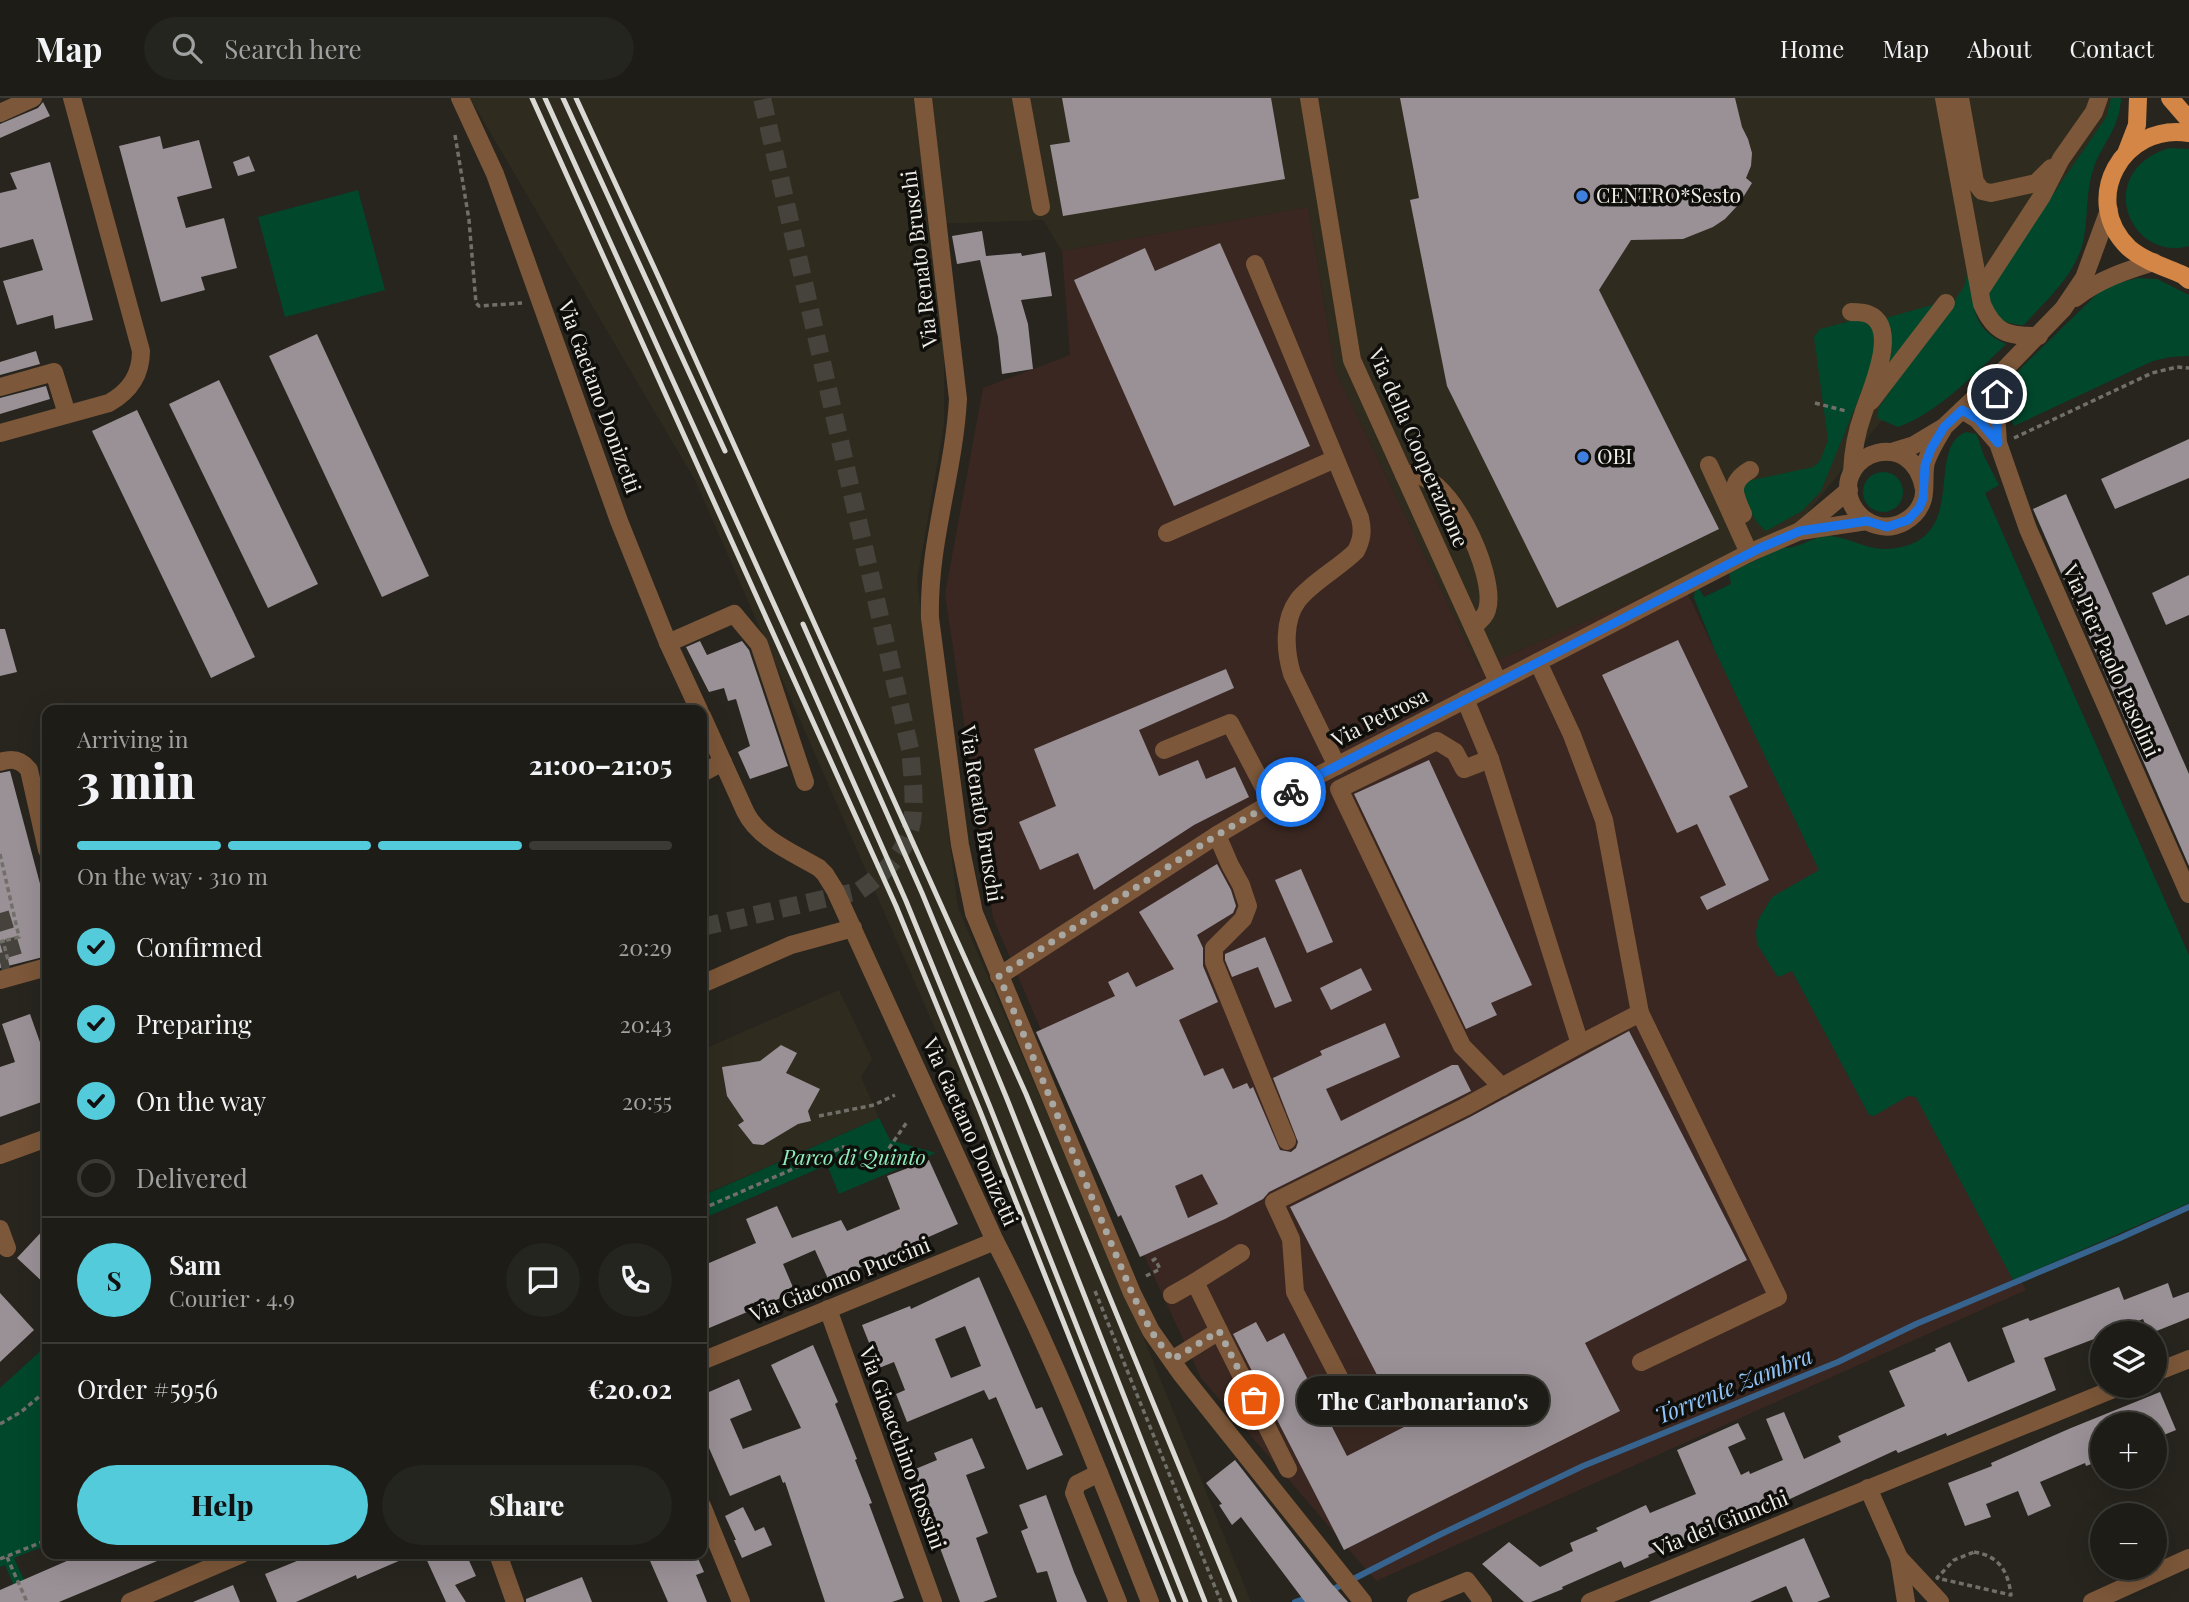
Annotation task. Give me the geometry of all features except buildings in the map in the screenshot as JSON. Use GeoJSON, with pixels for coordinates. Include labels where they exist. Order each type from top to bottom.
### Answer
{"type":"FeatureCollection","features":[{"type":"Feature","properties":{"kind":"main road"},"geometry":{"type":"LineString","coordinates":[[2138,98],[2137,125],[2111,178],[2109,210],[2114,227],[2124,242],[2138,254],[2189,280]]}},
{"type":"Feature","properties":{"kind":"main road"},"geometry":{"type":"LineString","coordinates":[[2170,98],[2189,120]]}},
{"type":"Feature","properties":{"kind":"main road"},"geometry":{"type":"LineString","coordinates":[[2127,150],[2160,132],[2189,133]]}},
{"type":"Feature","properties":{"kind":"main road"},"geometry":{"type":"LineString","coordinates":[[2157,264],[2189,265]]}},
{"type":"Feature","properties":{"kind":"street"},"geometry":{"type":"LineString","coordinates":[[0,113],[33,98]]}},
{"type":"Feature","properties":{"kind":"street"},"geometry":{"type":"LineString","coordinates":[[0,433],[109,403],[124,394],[133,383],[141,358],[72,98]]}},
{"type":"Feature","properties":{"kind":"street","name":"Via Gaetano Donizetti"},"geometry":{"type":"LineString","coordinates":[[460,98],[495,174],[619,521],[668,643],[697,705]]}},
{"type":"Feature","properties":{"kind":"street","name":"Via Renato Bruschi"},"geometry":{"type":"LineString","coordinates":[[923,98],[958,399],[950,465],[933,556],[929,588],[930,618],[960,845],[974,913],[1132,1293],[1151,1331],[1360,1598]]}},
{"type":"Feature","properties":{"kind":"street"},"geometry":{"type":"LineString","coordinates":[[1021,98],[1041,207]]}},
{"type":"Feature","properties":{"kind":"street","name":"Via della Cooperazione"},"geometry":{"type":"LineString","coordinates":[[1309,98],[1352,360],[1498,682]]}},
{"type":"Feature","properties":{"kind":"street"},"geometry":{"type":"LineString","coordinates":[[1944,98],[1982,304],[1997,328],[2019,336],[2039,336]]}},
{"type":"Feature","properties":{"kind":"street"},"geometry":{"type":"LineString","coordinates":[[1960,98],[1975,182],[1982,191],[1991,193],[2036,183],[2061,159]]}},
{"type":"Feature","properties":{"kind":"street"},"geometry":{"type":"LineString","coordinates":[[1980,291],[2042,196],[2061,159],[2094,112],[2099,98]]}},
{"type":"Feature","properties":{"kind":"street","name":"Via Petrosa"},"geometry":{"type":"LineString","coordinates":[[1800,531],[1850,482],[1865,458],[1878,452],[1891,452],[1914,445],[1944,427],[2039,336],[2084,278],[2109,210]]}},
{"type":"Feature","properties":{"kind":"street"},"geometry":{"type":"LineString","coordinates":[[1255,264],[1363,531],[1356,551],[1300,598],[1286,637],[1292,674],[1337,766]]}},
{"type":"Feature","properties":{"kind":"street","name":"Via Petrosa"},"geometry":{"type":"LineString","coordinates":[[2064,307],[2091,286],[2116,273],[2157,264]]}},
{"type":"Feature","properties":{"kind":"street"},"geometry":{"type":"LineString","coordinates":[[1864,411],[1946,303]]}},
{"type":"Feature","properties":{"kind":"street"},"geometry":{"type":"LineString","coordinates":[[1852,312],[1867,313],[1873,317],[1880,327],[1884,344],[1854,444],[1850,482],[1853,506],[1860,517],[1867,521]]}},
{"type":"Feature","properties":{"kind":"street"},"geometry":{"type":"LineString","coordinates":[[0,387],[54,372],[67,415]]}},
{"type":"Feature","properties":{"kind":"street","name":"Via Pier Paolo Pasolini"},"geometry":{"type":"LineString","coordinates":[[2002,373],[1996,412],[1999,444],[2028,529],[2189,894]]}},
{"type":"Feature","properties":{"kind":"street","name":"Via Pier Paolo Pasolini"},"geometry":{"type":"LineString","coordinates":[[1962,410],[1978,419],[1999,444]]}},
{"type":"Feature","properties":{"kind":"street","name":"Via Petrosa"},"geometry":{"type":"LineString","coordinates":[[999,976],[1217,835],[1337,766],[1755,551],[1800,531],[1867,521],[1887,527],[1908,520],[1923,499],[1925,465],[1944,427]]}},
{"type":"Feature","properties":{"kind":"street"},"geometry":{"type":"LineString","coordinates":[[1891,452],[1913,463],[1922,477],[1924,489]]}},
{"type":"Feature","properties":{"kind":"street"},"geometry":{"type":"LineString","coordinates":[[1167,533],[1335,459]]}},
{"type":"Feature","properties":{"kind":"street"},"geometry":{"type":"LineString","coordinates":[[1709,465],[1755,551]]}},
{"type":"Feature","properties":{"kind":"street"},"geometry":{"type":"LineString","coordinates":[[1750,470],[1736,482],[1734,492],[1755,551]]}},
{"type":"Feature","properties":{"kind":"street"},"geometry":{"type":"LineString","coordinates":[[1404,475],[1418,474],[1440,487],[1476,546],[1489,600],[1487,613],[1473,626]]}},
{"type":"Feature","properties":{"kind":"street"},"geometry":{"type":"LineString","coordinates":[[668,643],[734,614],[760,644],[805,782]]}},
{"type":"Feature","properties":{"kind":"street"},"geometry":{"type":"LineString","coordinates":[[1538,662],[1572,735],[1604,820],[1640,1013],[1778,1297],[1641,1362]]}},
{"type":"Feature","properties":{"kind":"street"},"geometry":{"type":"LineString","coordinates":[[1465,699],[1490,759],[1580,1044]]}},
{"type":"Feature","properties":{"kind":"street"},"geometry":{"type":"LineString","coordinates":[[1164,750],[1230,723],[1272,803]]}},
{"type":"Feature","properties":{"kind":"street","name":"Via Gaetano Donizetti"},"geometry":{"type":"LineString","coordinates":[[707,727],[753,824],[766,836],[825,874],[853,928],[1015,1280],[1150,1602]]}},
{"type":"Feature","properties":{"kind":"street"},"geometry":{"type":"LineString","coordinates":[[1490,759],[1464,769],[1455,752],[1437,741],[1339,789],[1462,1046],[1502,1087]]}},
{"type":"Feature","properties":{"kind":"street"},"geometry":{"type":"LineString","coordinates":[[0,762],[18,760],[29,770],[42,828]]}},
{"type":"Feature","properties":{"kind":"street"},"geometry":{"type":"LineString","coordinates":[[707,771],[723,762]]}},
{"type":"Feature","properties":{"kind":"street"},"geometry":{"type":"LineString","coordinates":[[1217,835],[1248,906],[1243,919],[1214,948],[1214,962],[1287,1141]]}},
{"type":"Feature","properties":{"kind":"street"},"geometry":{"type":"LineString","coordinates":[[707,982],[791,945],[853,928]]}},
{"type":"Feature","properties":{"kind":"street"},"geometry":{"type":"LineString","coordinates":[[0,980],[42,968]]}},
{"type":"Feature","properties":{"kind":"street"},"geometry":{"type":"LineString","coordinates":[[1359,1416],[1295,1292],[1291,1239],[1274,1202],[1502,1087],[1640,1013]]}},
{"type":"Feature","properties":{"kind":"street"},"geometry":{"type":"LineString","coordinates":[[0,1155],[42,1140]]}},
{"type":"Feature","properties":{"kind":"street"},"geometry":{"type":"LineString","coordinates":[[0,1229],[7,1248]]}},
{"type":"Feature","properties":{"kind":"street","name":"Via Giacomo Puccini"},"geometry":{"type":"LineString","coordinates":[[707,1359],[995,1241]]}},
{"type":"Feature","properties":{"kind":"street"},"geometry":{"type":"LineString","coordinates":[[1171,1295],[1241,1253]]}},
{"type":"Feature","properties":{"kind":"street"},"geometry":{"type":"LineString","coordinates":[[1195,1282],[1289,1469]]}},
{"type":"Feature","properties":{"kind":"street","name":"Via Gioacchino Rossini"},"geometry":{"type":"LineString","coordinates":[[828,1309],[933,1602]]}},
{"type":"Feature","properties":{"kind":"street"},"geometry":{"type":"LineString","coordinates":[[1172,1360],[1219,1331]]}},
{"type":"Feature","properties":{"kind":"street"},"geometry":{"type":"LineString","coordinates":[[2167,1368],[2189,1359]]}},
{"type":"Feature","properties":{"kind":"street","name":"Via dei Giunchi"},"geometry":{"type":"LineString","coordinates":[[1590,1602],[2091,1398]]}},
{"type":"Feature","properties":{"kind":"street"},"geometry":{"type":"LineString","coordinates":[[1098,1473],[1077,1484],[1074,1493],[1118,1602]]}},
{"type":"Feature","properties":{"kind":"street"},"geometry":{"type":"LineString","coordinates":[[1868,1488],[1899,1558],[1906,1602]]}},
{"type":"Feature","properties":{"kind":"street"},"geometry":{"type":"LineString","coordinates":[[707,1518],[741,1602]]}},
{"type":"Feature","properties":{"kind":"street"},"geometry":{"type":"LineString","coordinates":[[1899,1558],[1940,1602]]}},
{"type":"Feature","properties":{"kind":"street"},"geometry":{"type":"LineString","coordinates":[[2092,1602],[2189,1558]]}},
{"type":"Feature","properties":{"kind":"street"},"geometry":{"type":"LineString","coordinates":[[130,1602],[230,1559]]}},
{"type":"Feature","properties":{"kind":"street"},"geometry":{"type":"LineString","coordinates":[[500,1559],[515,1602]]}},
{"type":"Feature","properties":{"kind":"street"},"geometry":{"type":"LineString","coordinates":[[1416,1602],[1466,1581],[1483,1602]]}},
{"type":"Feature","properties":{"kind":"path"},"geometry":{"type":"LineString","coordinates":[[452,128],[456,138],[468,220],[475,303],[479,306],[541,301]]}},
{"type":"Feature","properties":{"kind":"path"},"geometry":{"type":"LineString","coordinates":[[1999,444],[2152,373],[2178,367],[2189,368]]}},
{"type":"Feature","properties":{"kind":"path"},"geometry":{"type":"LineString","coordinates":[[0,854],[19,937],[3,941]]}},
{"type":"Feature","properties":{"kind":"path"},"geometry":{"type":"LineString","coordinates":[[819,1116],[874,1105],[895,1096]]}},
{"type":"Feature","properties":{"kind":"path"},"geometry":{"type":"LineString","coordinates":[[707,1207],[843,1147],[871,1155],[885,1154],[907,1122]]}},
{"type":"Feature","properties":{"kind":"path"},"geometry":{"type":"LineString","coordinates":[[1150,1262],[1155,1259],[1160,1269],[1156,1271]]}},
{"type":"Feature","properties":{"kind":"path"},"geometry":{"type":"LineString","coordinates":[[1095,1291],[1221,1602]]}},
{"type":"Feature","properties":{"kind":"path"},"geometry":{"type":"LineString","coordinates":[[0,1424],[21,1412],[42,1394]]}},
{"type":"Feature","properties":{"kind":"path"},"geometry":{"type":"LineString","coordinates":[[0,1559],[42,1542]]}},
{"type":"Feature","properties":{"kind":"path"},"geometry":{"type":"LineString","coordinates":[[1975,1552],[1988,1554],[1999,1563],[2010,1584],[2011,1595],[1990,1590],[1937,1578],[1954,1560],[1964,1555],[1975,1552]]}},
{"type":"Feature","properties":{"kind":"path"},"geometry":{"type":"LineString","coordinates":[[7,1557],[27,1602]]}},
{"type":"Feature","properties":{"kind":"shaded area"},"geometry":{"type":"Polygon","coordinates":[[[470,98],[2115,98],[2113,117],[1988,288],[1800,522],[1681,580],[1479,668],[1335,371],[1308,207],[1062,251],[1043,220],[931,224],[944,355],[944,425],[917,581],[958,908],[1126,1295],[1251,1602],[1173,1602],[1006,1185],[982,1136],[696,482],[470,98]]]}},
{"type":"Feature","properties":{"kind":"shaded area"},"geometry":{"type":"Polygon","coordinates":[[[1308,207],[1335,371],[1479,668],[1681,580],[1826,881],[1919,1087],[2026,1290],[1376,1581],[1201,1378],[1056,1065],[993,918],[945,594],[983,388],[1070,355],[1062,251],[1308,207]]]}},
{"type":"Feature","properties":{"kind":"shaded area"},"geometry":{"type":"Polygon","coordinates":[[[839,990],[872,1059],[861,1077],[879,1118],[707,1193],[707,1048],[839,990]]]}},
{"type":"Feature","properties":{"kind":"green space"},"geometry":{"type":"Polygon","coordinates":[[[2111,98],[2121,98],[2120,109],[2091,175],[2081,250],[2060,285],[2024,325],[2004,321],[1992,311],[1988,288],[2107,116],[2111,98]]]}},
{"type":"Feature","properties":{"kind":"green space"},"geometry":{"type":"Polygon","coordinates":[[[2169,148],[2189,149],[2189,246],[2168,248],[2150,241],[2136,229],[2128,212],[2126,194],[2131,176],[2145,160],[2169,148]]]}},
{"type":"Feature","properties":{"kind":"green space"},"geometry":{"type":"Polygon","coordinates":[[[358,190],[385,290],[285,317],[258,217],[358,190]]]}},
{"type":"Feature","properties":{"kind":"green space"},"geometry":{"type":"Polygon","coordinates":[[[1968,271],[1979,322],[1985,330],[2006,344],[1955,391],[1912,421],[1898,427],[1877,418],[1879,407],[1964,287],[1968,271]]]}},
{"type":"Feature","properties":{"kind":"green space"},"geometry":{"type":"Polygon","coordinates":[[[2138,278],[2157,279],[2189,295],[2189,356],[2153,361],[2014,426],[2006,400],[2019,370],[2100,291],[2138,278]]]}},
{"type":"Feature","properties":{"kind":"green space"},"geometry":{"type":"Polygon","coordinates":[[[1939,303],[1881,385],[1891,351],[1886,318],[1939,303]]]}},
{"type":"Feature","properties":{"kind":"green space"},"geometry":{"type":"Polygon","coordinates":[[[1858,319],[1872,328],[1877,353],[1821,491],[1802,511],[1766,531],[1754,517],[1742,488],[1748,481],[1813,467],[1820,461],[1828,440],[1814,337],[1820,329],[1858,319]]]}},
{"type":"Feature","properties":{"kind":"green space"},"geometry":{"type":"Polygon","coordinates":[[[1966,432],[1976,434],[1999,485],[1985,493],[2189,955],[2189,1203],[2013,1280],[1916,1097],[1908,1096],[1874,1116],[1869,1115],[1792,971],[1777,976],[1757,944],[1758,920],[1772,897],[1819,870],[1715,651],[1694,598],[1698,587],[1704,597],[1731,584],[1729,573],[1783,547],[1794,547],[1823,536],[1880,549],[1913,543],[1930,531],[1943,495],[1948,456],[1954,441],[1966,432]]]}},
{"type":"Feature","properties":{"kind":"green space"},"geometry":{"type":"Polygon","coordinates":[[[1883,472],[1891,473],[1897,478],[1902,484],[1902,500],[1897,506],[1891,511],[1883,512],[1875,511],[1869,506],[1864,500],[1863,492],[1864,484],[1869,478],[1875,473],[1883,472]]]}},
{"type":"Feature","properties":{"kind":"green space","name":"Parco di Quinto"},"geometry":{"type":"Polygon","coordinates":[[[879,1118],[890,1140],[936,1153],[839,1194],[827,1165],[707,1217],[707,1194],[879,1118]]]}},
{"type":"Feature","properties":{"kind":"green space"},"geometry":{"type":"Polygon","coordinates":[[[42,1350],[42,1547],[14,1558],[34,1602],[21,1602],[5,1565],[0,1567],[0,1388],[42,1350]]]}},
{"type":"Feature","properties":{"kind":"waterway","name":"Torrente Zambra"},"geometry":{"type":"LineString","coordinates":[[1330,1591],[1583,1466],[1838,1362],[1916,1324],[2189,1207]]}},
{"type":"Feature","properties":{"kind":"waterway","name":"Torrente Zambra"},"geometry":{"type":"LineString","coordinates":[[1295,1602],[1310,1597]]}},
{"type":"Feature","properties":{"kind":"tunnel"},"geometry":{"type":"LineString","coordinates":[[707,926],[859,891],[894,860],[904,845],[913,812],[910,749],[762,98]]}},
{"type":"Feature","properties":{"kind":"tunnel"},"geometry":{"type":"LineString","coordinates":[[0,913],[14,959],[0,962]]}},
{"type":"Feature","properties":{"kind":"railway"},"geometry":{"type":"LineString","coordinates":[[532,98],[896,906],[1174,1602]]}},
{"type":"Feature","properties":{"kind":"railway"},"geometry":{"type":"LineString","coordinates":[[545,98],[906,901],[1186,1602]]}},
{"type":"Feature","properties":{"kind":"railway"},"geometry":{"type":"LineString","coordinates":[[563,98],[725,451]]}},
{"type":"Feature","properties":{"kind":"railway"},"geometry":{"type":"LineString","coordinates":[[576,98],[1026,1094],[1235,1602]]}},
{"type":"Feature","properties":{"kind":"railway"},"geometry":{"type":"LineString","coordinates":[[803,624],[922,893],[1007,1099],[1205,1602]]}},
{"type":"Feature","properties":{"kind":"way so far"},"geometry":{"type":"LineString","coordinates":[[1254,1400],[1219,1331],[1172,1360],[1151,1331],[1132,1293],[999,976],[1217,835],[1291,792]]}},
{"type":"Feature","properties":{"kind":"place","name":"CENTRO*Sesto"},"geometry":{"type":"Point","coordinates":[1582,196]}},
{"type":"Feature","properties":{"kind":"place","name":"OBI"},"geometry":{"type":"Point","coordinates":[1583,457]}},
{"type":"Feature","properties":{"kind":"place","name":"The Carbonariano's"},"geometry":{"type":"Point","coordinates":[1254,1400]}},
{"type":"Feature","properties":{"kind":"route"},"geometry":{"type":"LineString","coordinates":[[1291,792],[1317,776],[1760,548],[1800,531],[1867,521],[1887,527],[1908,520],[1923,499],[1925,465],[1931,449],[1944,427],[1962,410],[1978,419],[1998,443],[1997,394]]}}]}
